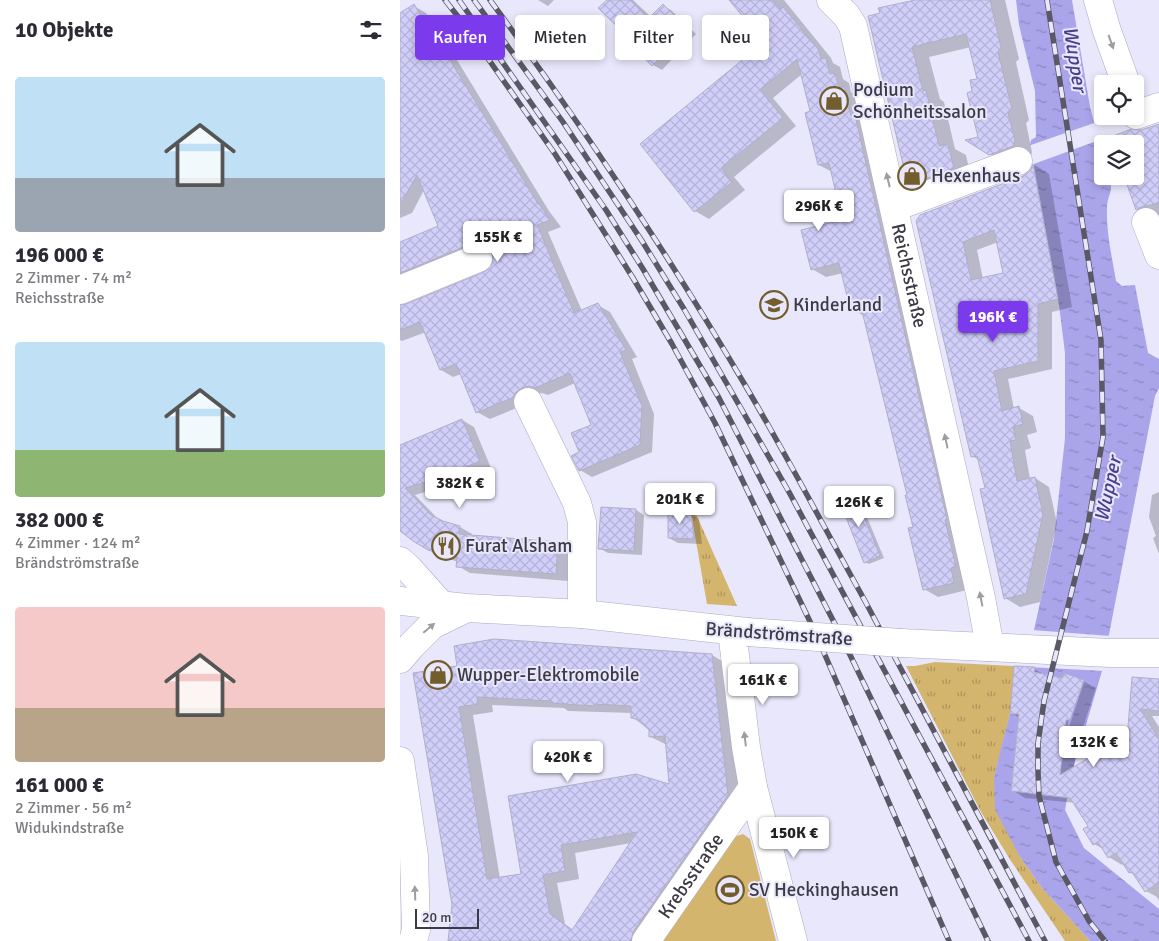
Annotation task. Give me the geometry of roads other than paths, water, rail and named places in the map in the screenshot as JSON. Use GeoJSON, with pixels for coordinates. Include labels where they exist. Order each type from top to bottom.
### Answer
{"type":"FeatureCollection","features":[{"type":"Feature","properties":{"kind":"street","name":"Reichsstraße"},"geometry":{"type":"LineString","coordinates":[[831,0],[846,15],[853,26],[895,207],[981,598],[990,648]]}},
{"type":"Feature","properties":{"kind":"street"},"geometry":{"type":"LineString","coordinates":[[1098,0],[1123,75]]}},
{"type":"Feature","properties":{"kind":"street"},"geometry":{"type":"LineString","coordinates":[[1144,112],[1159,107]]}},
{"type":"Feature","properties":{"kind":"street"},"geometry":{"type":"LineString","coordinates":[[895,207],[1018,161]]}},
{"type":"Feature","properties":{"kind":"street"},"geometry":{"type":"LineString","coordinates":[[1146,222],[1159,255]]}},
{"type":"Feature","properties":{"kind":"street"},"geometry":{"type":"LineString","coordinates":[[400,290],[478,258]]}},
{"type":"Feature","properties":{"kind":"street"},"geometry":{"type":"LineString","coordinates":[[528,402],[576,503],[582,522],[582,614]]}},
{"type":"Feature","properties":{"kind":"street"},"geometry":{"type":"LineString","coordinates":[[400,562],[454,606],[432,625],[400,659]]}},
{"type":"Feature","properties":{"kind":"street","name":"Brändströmstraße"},"geometry":{"type":"LineString","coordinates":[[400,601],[582,614],[740,632],[990,648],[1159,653]]}},
{"type":"Feature","properties":{"kind":"street"},"geometry":{"type":"LineString","coordinates":[[740,632],[746,747],[753,787],[793,941]]}},
{"type":"Feature","properties":{"kind":"street"},"geometry":{"type":"LineString","coordinates":[[400,761],[414,856],[416,930],[413,941]]}},
{"type":"Feature","properties":{"kind":"street","name":"Krebsstraße"},"geometry":{"type":"LineString","coordinates":[[646,941],[753,787]]}},
{"type":"Feature","properties":{"kind":"water","name":"Wupper"},"geometry":{"type":"Polygon","coordinates":[[[1016,0],[1072,0],[1090,107],[1098,135],[1094,135],[1094,185],[1110,185],[1107,207],[1107,226],[1116,281],[1122,286],[1135,285],[1148,353],[1159,359],[1159,388],[1155,396],[1102,671],[1072,772],[1065,810],[1084,848],[1159,909],[1159,941],[1090,941],[1042,888],[1020,857],[995,810],[994,778],[1000,752],[1011,710],[1031,667],[1034,630],[1054,539],[1065,438],[1065,353],[1059,305],[1030,145],[1031,140],[1036,137],[1035,91],[1019,25],[1016,0]]]}},
{"type":"Feature","properties":{"kind":"railway"},"geometry":{"type":"LineString","coordinates":[[445,0],[555,154],[633,278],[715,423],[815,632],[949,941]]}},
{"type":"Feature","properties":{"kind":"railway"},"geometry":{"type":"LineString","coordinates":[[459,0],[606,210],[719,398],[839,632],[988,941]]}},
{"type":"Feature","properties":{"kind":"railway"},"geometry":{"type":"LineString","coordinates":[[474,0],[563,122],[642,241],[684,309],[789,492],[1029,941]]}},
{"type":"Feature","properties":{"kind":"railway"},"geometry":{"type":"LineString","coordinates":[[490,0],[557,94],[654,237],[745,385],[865,601],[1045,941]]}},
{"type":"Feature","properties":{"kind":"railway"},"geometry":{"type":"LineString","coordinates":[[1047,0],[1101,340],[1103,437],[1087,531],[1044,701],[1038,743],[1039,796],[1056,862],[1089,921],[1105,941]]}},
{"type":"Feature","properties":{"kind":"place","name":"Podium Schönheitssalon"},"geometry":{"type":"Point","coordinates":[834,101]}},
{"type":"Feature","properties":{"kind":"place","name":"Hexenhaus"},"geometry":{"type":"Point","coordinates":[912,176]}},
{"type":"Feature","properties":{"kind":"place","name":"Kinderland"},"geometry":{"type":"Point","coordinates":[774,305]}},
{"type":"Feature","properties":{"kind":"place","name":"Furat Alsham"},"geometry":{"type":"Point","coordinates":[446,546]}},
{"type":"Feature","properties":{"kind":"place","name":"Wupper-Elektromobile"},"geometry":{"type":"Point","coordinates":[438,675]}},
{"type":"Feature","properties":{"kind":"place","name":"SV Heckinghausen"},"geometry":{"type":"Point","coordinates":[730,890]}}]}
